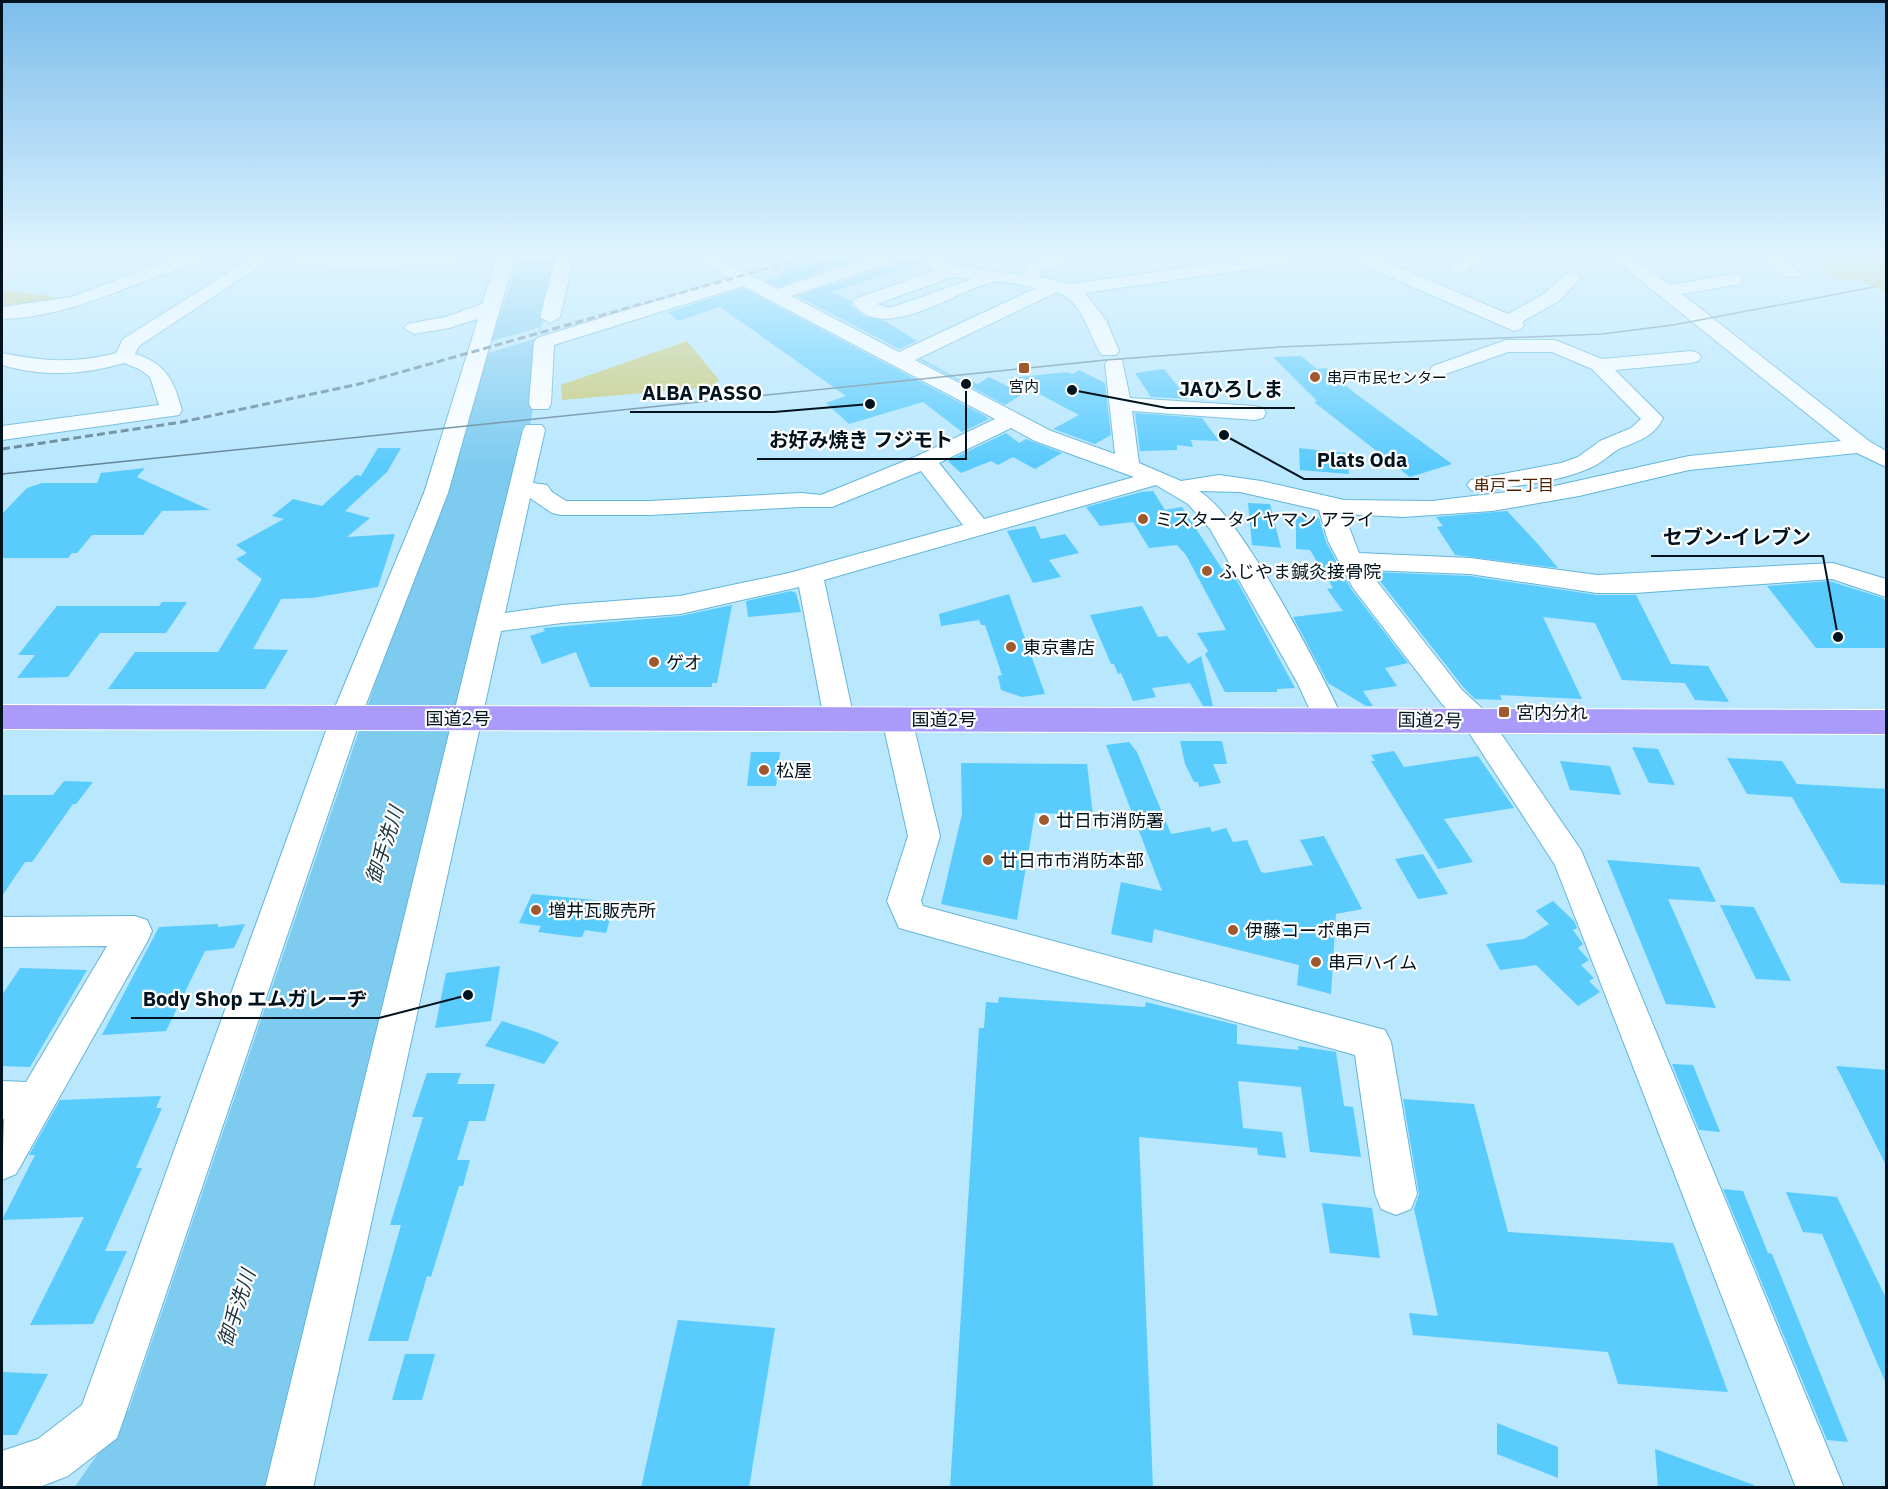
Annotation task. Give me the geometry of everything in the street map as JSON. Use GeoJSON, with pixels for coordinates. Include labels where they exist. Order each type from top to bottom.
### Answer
{"type":"FeatureCollection","features":[{"type":"Feature","properties":{"kind":"highway","name":"国道2号"},"geometry":{"type":"LineString","coordinates":[[2,717],[1887,722]]}},
{"type":"Feature","properties":{"kind":"street"},"geometry":{"type":"LineString","coordinates":[[124,357],[136,339],[157,325]]}},
{"type":"Feature","properties":{"kind":"street"},"geometry":{"type":"LineString","coordinates":[[414,328],[429,325]]}},
{"type":"Feature","properties":{"kind":"street"},"geometry":{"type":"LineString","coordinates":[[2,1475],[51,1459],[100,1421],[352,717],[436,493],[483,344],[481,340],[485,325]]}},
{"type":"Feature","properties":{"kind":"street"},"geometry":{"type":"LineString","coordinates":[[540,404],[544,342],[597,325]]}},
{"type":"Feature","properties":{"kind":"street"},"geometry":{"type":"LineString","coordinates":[[833,325],[1011,420],[1073,448],[1169,483],[1209,511],[1254,580],[1311,682],[1328,719]]}},
{"type":"Feature","properties":{"kind":"street"},"geometry":{"type":"LineString","coordinates":[[899,360],[977,325]]}},
{"type":"Feature","properties":{"kind":"street"},"geometry":{"type":"LineString","coordinates":[[1097,325],[1112,357],[1128,467]]}},
{"type":"Feature","properties":{"kind":"street"},"geometry":{"type":"LineString","coordinates":[[1713,325],[1861,446],[1887,460]]}},
{"type":"Feature","properties":{"kind":"street"},"geometry":{"type":"LineString","coordinates":[[1440,370],[1506,346],[1555,346],[1599,365],[1652,418],[1648,426],[1639,434],[1608,446],[1586,462],[1566,469],[1474,486],[1468,490],[1471,504]]}},
{"type":"Feature","properties":{"kind":"street"},"geometry":{"type":"LineString","coordinates":[[2,359],[12,363],[47,366],[85,366],[124,357],[145,363],[165,381],[171,410],[2,433]]}},
{"type":"Feature","properties":{"kind":"street"},"geometry":{"type":"LineString","coordinates":[[1599,365],[1690,357]]}},
{"type":"Feature","properties":{"kind":"street"},"geometry":{"type":"LineString","coordinates":[[1120,404],[1255,413]]}},
{"type":"Feature","properties":{"kind":"street"},"geometry":{"type":"LineString","coordinates":[[520,490],[538,490],[541,496],[561,508],[650,508],[801,500],[824,502],[925,461],[1011,420]]}},
{"type":"Feature","properties":{"kind":"street"},"geometry":{"type":"LineString","coordinates":[[289,1488],[464,719],[492,622],[534,430]]}},
{"type":"Feature","properties":{"kind":"street"},"geometry":{"type":"LineString","coordinates":[[492,622],[511,622],[562,614],[680,604],[810,576],[978,527],[1169,483],[1220,482],[1329,504],[1395,510],[1471,504],[1580,489],[1688,463],[1861,446]]}},
{"type":"Feature","properties":{"kind":"street"},"geometry":{"type":"LineString","coordinates":[[925,461],[978,527]]}},
{"type":"Feature","properties":{"kind":"street"},"geometry":{"type":"LineString","coordinates":[[1329,504],[1340,541],[1375,600],[1452,697],[1476,720],[1569,860],[1820,1488]]}},
{"type":"Feature","properties":{"kind":"street"},"geometry":{"type":"LineString","coordinates":[[1351,561],[1470,566],[1598,584],[1635,584],[1833,571],[1855,576],[1887,588]]}},
{"type":"Feature","properties":{"kind":"street"},"geometry":{"type":"LineString","coordinates":[[1855,576],[1887,572]]}},
{"type":"Feature","properties":{"kind":"street"},"geometry":{"type":"LineString","coordinates":[[810,576],[839,719]]}},
{"type":"Feature","properties":{"kind":"street"},"geometry":{"type":"LineString","coordinates":[[897,719],[924,836],[904,901],[911,918],[1372,1042],[1396,1194]]}},
{"type":"Feature","properties":{"kind":"street"},"geometry":{"type":"LineString","coordinates":[[2,932],[135,931],[18,1100],[2,1160]]}},
{"type":"Feature","properties":{"kind":"green space"},"geometry":{"type":"Polygon","coordinates":[[[687,341],[719,380],[712,387],[562,400],[561,385],[687,341]]]}},
{"type":"Feature","properties":{"kind":"water","name":"御手洗川"},"geometry":{"type":"Polygon","coordinates":[[[496,325],[541,325],[535,354],[530,427],[276,1487],[74,1488],[129,1409],[496,325]]]}},
{"type":"Feature","properties":{"kind":"pier"},"geometry":{"type":"Polygon","coordinates":[[[540,327],[538,338],[485,354],[489,342],[540,327]]]}},
{"type":"Feature","properties":{"kind":"building"},"geometry":{"type":"Polygon","coordinates":[[[746,325],[814,325],[989,419],[962,432],[923,402],[849,424],[826,403],[846,396],[746,325]]]}},
{"type":"Feature","properties":{"kind":"building"},"geometry":{"type":"Polygon","coordinates":[[[854,325],[892,325],[917,341],[899,349],[854,325]]]}},
{"type":"Feature","properties":{"kind":"building"},"geometry":{"type":"Polygon","coordinates":[[[1301,356],[1317,369],[1326,368],[1352,391],[1452,464],[1410,477],[1314,402],[1317,401],[1273,357],[1301,356]]]}},
{"type":"Feature","properties":{"kind":"building"},"geometry":{"type":"Polygon","coordinates":[[[920,360],[962,381],[969,380],[978,384],[989,377],[1023,394],[1005,405],[920,360]]]}},
{"type":"Feature","properties":{"kind":"building"},"geometry":{"type":"Polygon","coordinates":[[[1164,369],[1188,399],[1151,397],[1135,373],[1164,369]]]}},
{"type":"Feature","properties":{"kind":"building"},"geometry":{"type":"Polygon","coordinates":[[[1079,370],[1105,383],[1111,435],[1095,444],[1053,429],[1079,415],[1009,378],[1067,372],[1072,374],[1079,370]]]}},
{"type":"Feature","properties":{"kind":"building"},"geometry":{"type":"Polygon","coordinates":[[[1135,413],[1202,418],[1219,441],[1191,440],[1193,447],[1177,445],[1177,450],[1140,451],[1135,413]]]}},
{"type":"Feature","properties":{"kind":"building"},"geometry":{"type":"Polygon","coordinates":[[[1006,433],[1019,443],[1026,439],[1062,453],[1035,469],[1013,457],[998,465],[991,461],[961,473],[948,461],[1006,433]]]}},
{"type":"Feature","properties":{"kind":"building"},"geometry":{"type":"Polygon","coordinates":[[[378,448],[401,448],[387,472],[345,511],[370,518],[347,537],[395,534],[378,587],[312,598],[281,599],[253,649],[288,650],[265,689],[108,689],[135,652],[218,652],[262,579],[236,559],[247,553],[236,545],[284,519],[272,516],[293,499],[322,506],[356,475],[361,476],[378,448]]]}},
{"type":"Feature","properties":{"kind":"building"},"geometry":{"type":"Polygon","coordinates":[[[1299,448],[1346,453],[1349,474],[1300,470],[1299,448]]]}},
{"type":"Feature","properties":{"kind":"building"},"geometry":{"type":"Polygon","coordinates":[[[145,468],[137,477],[210,510],[162,511],[143,535],[92,535],[77,553],[72,553],[68,558],[2,558],[2,514],[27,488],[42,483],[97,483],[101,473],[145,468]]]}},
{"type":"Feature","properties":{"kind":"building"},"geometry":{"type":"Polygon","coordinates":[[[1153,491],[1165,510],[1182,507],[1222,569],[1230,568],[1295,688],[1277,689],[1277,692],[1225,692],[1205,654],[1208,651],[1197,633],[1226,630],[1186,555],[1177,545],[1149,548],[1133,522],[1100,526],[1086,507],[1141,492],[1153,491]]]}},
{"type":"Feature","properties":{"kind":"building"},"geometry":{"type":"Polygon","coordinates":[[[1248,503],[1270,504],[1281,548],[1252,545],[1248,503]]]}},
{"type":"Feature","properties":{"kind":"building"},"geometry":{"type":"Polygon","coordinates":[[[1507,511],[1558,568],[1455,555],[1437,527],[1443,526],[1436,517],[1507,511]]]}},
{"type":"Feature","properties":{"kind":"building"},"geometry":{"type":"Polygon","coordinates":[[[1296,516],[1319,518],[1326,542],[1351,589],[1408,663],[1385,668],[1397,686],[1363,691],[1373,706],[1366,706],[1328,683],[1293,617],[1343,611],[1327,589],[1333,588],[1310,550],[1296,549],[1296,516]]]}},
{"type":"Feature","properties":{"kind":"building"},"geometry":{"type":"Polygon","coordinates":[[[1035,526],[1041,539],[1065,534],[1079,553],[1049,560],[1061,577],[1033,583],[1007,531],[1035,526]]]}},
{"type":"Feature","properties":{"kind":"building"},"geometry":{"type":"Polygon","coordinates":[[[1373,572],[1470,576],[1597,595],[1636,595],[1671,664],[1708,666],[1729,702],[1695,700],[1685,683],[1622,680],[1595,623],[1543,617],[1582,699],[1500,695],[1502,700],[1475,699],[1373,572]]]}},
{"type":"Feature","properties":{"kind":"building"},"geometry":{"type":"Polygon","coordinates":[[[1829,581],[1883,598],[1887,603],[1887,648],[1816,648],[1767,586],[1829,581]]]}},
{"type":"Feature","properties":{"kind":"building"},"geometry":{"type":"Polygon","coordinates":[[[791,591],[796,593],[801,612],[748,617],[746,601],[791,591]]]}},
{"type":"Feature","properties":{"kind":"building"},"geometry":{"type":"Polygon","coordinates":[[[1009,594],[1045,694],[1022,697],[1001,690],[998,676],[1002,675],[985,625],[981,625],[979,620],[941,626],[939,614],[1009,594]]]}},
{"type":"Feature","properties":{"kind":"building"},"geometry":{"type":"Polygon","coordinates":[[[162,602],[187,602],[166,633],[100,633],[68,677],[17,678],[35,655],[18,655],[57,606],[159,606],[162,602]]]}},
{"type":"Feature","properties":{"kind":"building"},"geometry":{"type":"Polygon","coordinates":[[[732,605],[717,683],[712,683],[712,687],[590,687],[576,652],[542,664],[530,636],[545,631],[543,628],[680,616],[732,605]]]}},
{"type":"Feature","properties":{"kind":"building"},"geometry":{"type":"Polygon","coordinates":[[[1142,606],[1158,637],[1167,636],[1188,664],[1201,656],[1213,706],[1203,706],[1190,683],[1152,688],[1156,697],[1133,701],[1121,673],[1118,674],[1114,664],[1111,664],[1090,615],[1142,606]]]}},
{"type":"Feature","properties":{"kind":"building"},"geometry":{"type":"Polygon","coordinates":[[[1180,741],[1222,741],[1227,764],[1213,764],[1221,783],[1199,787],[1198,782],[1194,782],[1185,764],[1180,741]]]}},
{"type":"Feature","properties":{"kind":"building"},"geometry":{"type":"Polygon","coordinates":[[[1129,742],[1137,752],[1171,834],[1210,827],[1212,832],[1226,828],[1233,842],[1247,840],[1261,872],[1265,873],[1313,865],[1300,840],[1324,836],[1362,909],[1336,914],[1331,994],[1297,985],[1299,965],[1154,929],[1152,943],[1111,934],[1121,882],[1162,891],[1106,745],[1129,742]]]}},
{"type":"Feature","properties":{"kind":"building"},"geometry":{"type":"Polygon","coordinates":[[[1632,747],[1658,749],[1675,785],[1649,783],[1632,747]]]}},
{"type":"Feature","properties":{"kind":"building"},"geometry":{"type":"Polygon","coordinates":[[[1394,751],[1404,767],[1478,756],[1514,808],[1444,819],[1473,862],[1438,869],[1371,761],[1375,761],[1371,755],[1394,751]]]}},
{"type":"Feature","properties":{"kind":"building"},"geometry":{"type":"Polygon","coordinates":[[[751,752],[780,752],[776,786],[747,786],[751,752]]]}},
{"type":"Feature","properties":{"kind":"building"},"geometry":{"type":"Polygon","coordinates":[[[1727,758],[1782,761],[1797,784],[1887,789],[1887,885],[1841,883],[1792,797],[1747,794],[1727,758]]]}},
{"type":"Feature","properties":{"kind":"building"},"geometry":{"type":"Polygon","coordinates":[[[1560,761],[1610,766],[1621,795],[1570,790],[1560,761]]]}},
{"type":"Feature","properties":{"kind":"building"},"geometry":{"type":"Polygon","coordinates":[[[961,763],[1087,764],[1093,815],[1035,813],[1017,920],[941,904],[962,814],[961,763]]]}},
{"type":"Feature","properties":{"kind":"building"},"geometry":{"type":"Polygon","coordinates":[[[64,781],[93,782],[76,804],[73,804],[32,862],[25,862],[2,896],[2,795],[53,795],[64,781]]]}},
{"type":"Feature","properties":{"kind":"building"},"geometry":{"type":"Polygon","coordinates":[[[1423,854],[1448,894],[1418,899],[1395,859],[1423,854]]]}},
{"type":"Feature","properties":{"kind":"building"},"geometry":{"type":"Polygon","coordinates":[[[1607,860],[1699,867],[1716,902],[1668,899],[1716,1008],[1666,1004],[1607,860]]]}},
{"type":"Feature","properties":{"kind":"building"},"geometry":{"type":"Polygon","coordinates":[[[532,894],[615,902],[606,933],[585,930],[582,937],[576,937],[538,932],[541,926],[519,923],[532,894]]]}},
{"type":"Feature","properties":{"kind":"building"},"geometry":{"type":"Polygon","coordinates":[[[1553,901],[1574,921],[1577,928],[1573,930],[1583,944],[1578,948],[1589,960],[1581,965],[1594,978],[1589,981],[1600,992],[1578,1006],[1536,965],[1500,970],[1486,944],[1524,939],[1549,924],[1536,911],[1553,901]]]}},
{"type":"Feature","properties":{"kind":"building"},"geometry":{"type":"Polygon","coordinates":[[[1720,905],[1754,907],[1791,981],[1756,979],[1720,905]]]}},
{"type":"Feature","properties":{"kind":"building"},"geometry":{"type":"Polygon","coordinates":[[[218,924],[218,927],[245,924],[234,948],[205,951],[166,1031],[102,1035],[159,927],[218,924]]]}},
{"type":"Feature","properties":{"kind":"building"},"geometry":{"type":"Polygon","coordinates":[[[500,966],[491,1021],[435,1028],[446,973],[500,966]]]}},
{"type":"Feature","properties":{"kind":"building"},"geometry":{"type":"Polygon","coordinates":[[[20,968],[87,970],[30,1067],[2,1066],[2,995],[20,968]]]}},
{"type":"Feature","properties":{"kind":"building"},"geometry":{"type":"Polygon","coordinates":[[[999,997],[1145,1007],[1146,1002],[1237,1025],[1237,1044],[1299,1050],[1298,1046],[1336,1052],[1344,1106],[1353,1107],[1361,1157],[1310,1152],[1301,1087],[1238,1081],[1243,1128],[1282,1132],[1286,1158],[1258,1155],[1257,1148],[1139,1137],[1153,1488],[950,1488],[979,1028],[984,1028],[986,1002],[998,1003],[999,997]]]}},
{"type":"Feature","properties":{"kind":"building"},"geometry":{"type":"Polygon","coordinates":[[[502,1021],[559,1042],[544,1064],[485,1046],[502,1021]]]}},
{"type":"Feature","properties":{"kind":"building"},"geometry":{"type":"Polygon","coordinates":[[[1672,1064],[1693,1065],[1720,1132],[1699,1130],[1672,1064]]]}},
{"type":"Feature","properties":{"kind":"building"},"geometry":{"type":"Polygon","coordinates":[[[1836,1066],[1887,1070],[1887,1167],[1836,1066]]]}},
{"type":"Feature","properties":{"kind":"building"},"geometry":{"type":"Polygon","coordinates":[[[427,1073],[461,1073],[457,1084],[495,1084],[485,1121],[469,1121],[457,1160],[470,1160],[463,1186],[459,1186],[431,1277],[427,1276],[408,1341],[368,1341],[401,1225],[390,1225],[423,1117],[412,1117],[427,1073]]]}},
{"type":"Feature","properties":{"kind":"building"},"geometry":{"type":"Polygon","coordinates":[[[161,1096],[156,1108],[162,1108],[136,1168],[142,1168],[105,1251],[127,1251],[93,1324],[30,1325],[84,1217],[2,1220],[35,1155],[29,1155],[60,1100],[161,1096]]]}},
{"type":"Feature","properties":{"kind":"building"},"geometry":{"type":"Polygon","coordinates":[[[1403,1099],[1474,1104],[1508,1232],[1673,1243],[1728,1392],[1618,1384],[1608,1352],[1413,1335],[1409,1313],[1438,1316],[1414,1209],[1419,1194],[1403,1099]]]}},
{"type":"Feature","properties":{"kind":"building"},"geometry":{"type":"Polygon","coordinates":[[[1723,1189],[1743,1191],[1768,1253],[1772,1254],[1848,1442],[1827,1440],[1723,1189]]]}},
{"type":"Feature","properties":{"kind":"building"},"geometry":{"type":"Polygon","coordinates":[[[1786,1192],[1837,1197],[1887,1300],[1887,1386],[1822,1234],[1803,1232],[1786,1192]]]}},
{"type":"Feature","properties":{"kind":"building"},"geometry":{"type":"Polygon","coordinates":[[[1322,1203],[1372,1208],[1380,1258],[1330,1253],[1322,1203]]]}},
{"type":"Feature","properties":{"kind":"building"},"geometry":{"type":"Polygon","coordinates":[[[678,1320],[775,1328],[749,1488],[641,1488],[678,1320]]]}},
{"type":"Feature","properties":{"kind":"building"},"geometry":{"type":"Polygon","coordinates":[[[405,1354],[435,1354],[422,1400],[392,1400],[405,1354]]]}},
{"type":"Feature","properties":{"kind":"building"},"geometry":{"type":"Polygon","coordinates":[[[2,1372],[48,1374],[17,1435],[2,1435],[2,1372]]]}},
{"type":"Feature","properties":{"kind":"building"},"geometry":{"type":"Polygon","coordinates":[[[1497,1423],[1558,1447],[1558,1478],[1497,1454],[1497,1423]]]}},
{"type":"Feature","properties":{"kind":"building"},"geometry":{"type":"Polygon","coordinates":[[[1655,1449],[1754,1485],[1754,1488],[1658,1488],[1655,1449]]]}},
{"type":"Feature","properties":{"kind":"tram line"},"geometry":{"type":"LineString","coordinates":[[2,474],[1106,360],[1279,347],[1602,334],[1669,325]]}},
{"type":"Feature","properties":{"kind":"railway"},"geometry":{"type":"LineString","coordinates":[[2,449],[182,422],[359,384],[566,325]]}},
{"type":"Feature","properties":{"kind":"place","name":"宮内"},"geometry":{"type":"Point","coordinates":[1024,368]}},
{"type":"Feature","properties":{"kind":"place","name":"串戸市民センター"},"geometry":{"type":"Point","coordinates":[1315,377]}},
{"type":"Feature","properties":{"kind":"place","name":"お好み焼き フジモト"},"geometry":{"type":"Point","coordinates":[966,384]}},
{"type":"Feature","properties":{"kind":"place","name":"JAひろしま"},"geometry":{"type":"Point","coordinates":[1072,390]}},
{"type":"Feature","properties":{"kind":"place","name":"ALBA PASSO"},"geometry":{"type":"Point","coordinates":[870,404]}},
{"type":"Feature","properties":{"kind":"place","name":"Plats Oda"},"geometry":{"type":"Point","coordinates":[1224,435]}},
{"type":"Feature","properties":{"kind":"place","name":"ミスタータイヤマン アライ"},"geometry":{"type":"Point","coordinates":[1143,519]}},
{"type":"Feature","properties":{"kind":"place","name":"ふじやま鍼灸接骨院"},"geometry":{"type":"Point","coordinates":[1207,571]}},
{"type":"Feature","properties":{"kind":"place","name":"セブン-イレブン"},"geometry":{"type":"Point","coordinates":[1838,637]}},
{"type":"Feature","properties":{"kind":"place","name":"東京書店"},"geometry":{"type":"Point","coordinates":[1011,647]}},
{"type":"Feature","properties":{"kind":"place","name":"ゲオ"},"geometry":{"type":"Point","coordinates":[654,662]}},
{"type":"Feature","properties":{"kind":"place","name":"宮内分れ"},"geometry":{"type":"Point","coordinates":[1504,712]}},
{"type":"Feature","properties":{"kind":"place","name":"松屋"},"geometry":{"type":"Point","coordinates":[764,770]}},
{"type":"Feature","properties":{"kind":"place","name":"廿日市消防署"},"geometry":{"type":"Point","coordinates":[1044,820]}},
{"type":"Feature","properties":{"kind":"place","name":"廿日市市消防本部"},"geometry":{"type":"Point","coordinates":[988,860]}},
{"type":"Feature","properties":{"kind":"place","name":"増井瓦販売所"},"geometry":{"type":"Point","coordinates":[536,910]}},
{"type":"Feature","properties":{"kind":"place","name":"伊藤コーポ串戸"},"geometry":{"type":"Point","coordinates":[1233,930]}},
{"type":"Feature","properties":{"kind":"place","name":"串戸ハイム"},"geometry":{"type":"Point","coordinates":[1316,962]}},
{"type":"Feature","properties":{"kind":"place","name":"Body Shop エムガレーヂ"},"geometry":{"type":"Point","coordinates":[468,995]}},
{"type":"Feature","properties":{"kind":"district","name":"串戸二丁目"},"geometry":{"type":"Point","coordinates":[1514,485]}}]}
